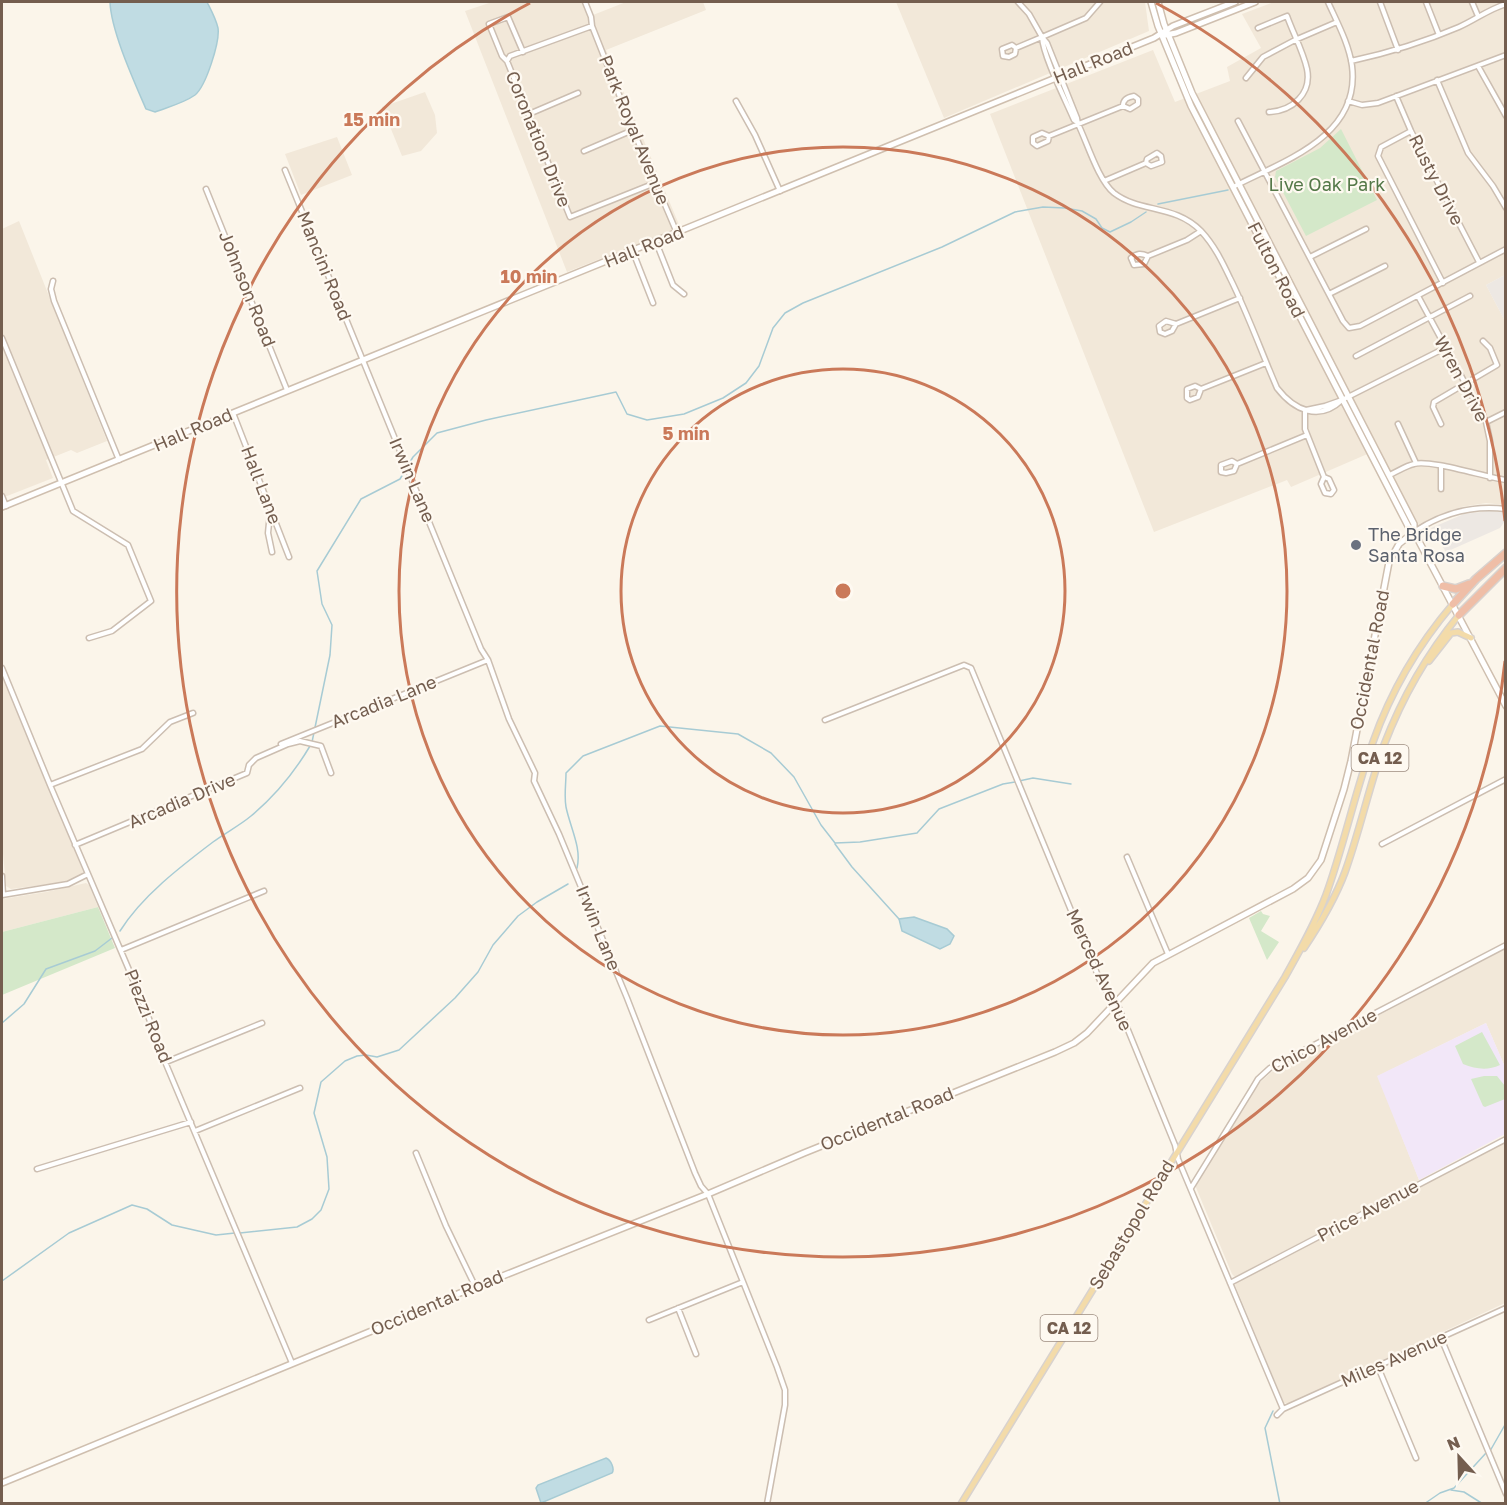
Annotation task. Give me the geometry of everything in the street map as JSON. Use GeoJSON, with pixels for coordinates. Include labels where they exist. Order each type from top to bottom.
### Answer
{"type":"FeatureCollection","features":[{"type":"Feature","properties":{"kind":"highway","name":"CA 12"},"geometry":{"type":"LineString","coordinates":[[1453,604],[1476,579],[1506,553]]}},
{"type":"Feature","properties":{"kind":"highway","name":"CA 12"},"geometry":{"type":"LineString","coordinates":[[1459,615],[1506,568]]}},
{"type":"Feature","properties":{"kind":"highway"},"geometry":{"type":"LineString","coordinates":[[1443,586],[1460,589],[1476,579]]}},
{"type":"Feature","properties":{"kind":"main road","name":"Sebastopol Road"},"geometry":{"type":"LineString","coordinates":[[1285,977],[1312,928],[1326,894],[1367,760],[1388,704],[1414,656],[1453,604]]}},
{"type":"Feature","properties":{"kind":"main road","name":"Sebastopol Road"},"geometry":{"type":"LineString","coordinates":[[961,1503],[1176,1152],[1312,936],[1335,895],[1352,850],[1383,748],[1401,704],[1419,671],[1459,615]]}},
{"type":"Feature","properties":{"kind":"main road"},"geometry":{"type":"LineString","coordinates":[[1419,671],[1449,635],[1458,632],[1471,638]]}},
{"type":"Feature","properties":{"kind":"street","name":"Park Royal Avenue"},"geometry":{"type":"LineString","coordinates":[[585,2],[592,26],[633,130],[678,233]]}},
{"type":"Feature","properties":{"kind":"street"},"geometry":{"type":"LineString","coordinates":[[1018,2],[1029,14],[1047,43],[1078,124],[1104,181],[1114,193],[1132,202],[1177,213],[1201,231],[1216,249],[1240,298],[1277,388],[1287,400],[1305,410],[1315,412],[1445,348]]}},
{"type":"Feature","properties":{"kind":"street"},"geometry":{"type":"LineString","coordinates":[[1016,48],[1086,18],[1100,2]]}},
{"type":"Feature","properties":{"kind":"street","name":"Fulton Road"},"geometry":{"type":"LineString","coordinates":[[1151,2],[1236,185],[1408,526],[1414,531],[1506,706]]}},
{"type":"Feature","properties":{"kind":"street","name":"Fulton Road"},"geometry":{"type":"LineString","coordinates":[[1158,2],[1166,33]]}},
{"type":"Feature","properties":{"kind":"street"},"geometry":{"type":"LineString","coordinates":[[1166,33],[1173,26],[1234,2],[1236,9]]}},
{"type":"Feature","properties":{"kind":"street"},"geometry":{"type":"LineString","coordinates":[[1166,33],[1176,33],[1255,2]]}},
{"type":"Feature","properties":{"kind":"street"},"geometry":{"type":"LineString","coordinates":[[1236,185],[1312,146],[1324,137],[1340,119],[1348,102],[1352,83],[1351,61],[1328,2]]}},
{"type":"Feature","properties":{"kind":"street"},"geometry":{"type":"LineString","coordinates":[[1380,2],[1398,50]]}},
{"type":"Feature","properties":{"kind":"street"},"geometry":{"type":"LineString","coordinates":[[1426,2],[1439,35]]}},
{"type":"Feature","properties":{"kind":"street"},"geometry":{"type":"LineString","coordinates":[[1472,2],[1478,16]]}},
{"type":"Feature","properties":{"kind":"street"},"geometry":{"type":"LineString","coordinates":[[1351,61],[1398,50],[1439,35],[1506,4]]}},
{"type":"Feature","properties":{"kind":"street"},"geometry":{"type":"LineString","coordinates":[[1258,28],[1287,16],[1306,68],[1306,86],[1298,101],[1292,107],[1269,112]]}},
{"type":"Feature","properties":{"kind":"street","name":"Coronation Drive"},"geometry":{"type":"LineString","coordinates":[[523,52],[508,17],[489,24],[502,56],[507,61],[570,217],[656,183]]}},
{"type":"Feature","properties":{"kind":"street"},"geometry":{"type":"LineString","coordinates":[[1246,78],[1263,57],[1336,22]]}},
{"type":"Feature","properties":{"kind":"street"},"geometry":{"type":"LineString","coordinates":[[507,61],[510,56],[592,26]]}},
{"type":"Feature","properties":{"kind":"street","name":"Hall Road"},"geometry":{"type":"LineString","coordinates":[[4,507],[1166,33]]}},
{"type":"Feature","properties":{"kind":"street"},"geometry":{"type":"LineString","coordinates":[[1348,102],[1370,105],[1506,55]]}},
{"type":"Feature","properties":{"kind":"street"},"geometry":{"type":"LineString","coordinates":[[1478,66],[1506,116]]}},
{"type":"Feature","properties":{"kind":"street"},"geometry":{"type":"LineString","coordinates":[[1437,80],[1468,153],[1493,186],[1506,208]]}},
{"type":"Feature","properties":{"kind":"street"},"geometry":{"type":"LineString","coordinates":[[529,114],[578,93]]}},
{"type":"Feature","properties":{"kind":"street","name":"Rusty Drive"},"geometry":{"type":"LineString","coordinates":[[1396,96],[1479,262]]}},
{"type":"Feature","properties":{"kind":"street"},"geometry":{"type":"LineString","coordinates":[[736,101],[755,135],[780,191]]}},
{"type":"Feature","properties":{"kind":"street"},"geometry":{"type":"LineString","coordinates":[[1049,136],[1123,106]]}},
{"type":"Feature","properties":{"kind":"street"},"geometry":{"type":"LineString","coordinates":[[1238,121],[1343,321],[1349,328],[1360,326],[1506,249]]}},
{"type":"Feature","properties":{"kind":"street"},"geometry":{"type":"LineString","coordinates":[[584,151],[633,130]]}},
{"type":"Feature","properties":{"kind":"street"},"geometry":{"type":"LineString","coordinates":[[1412,132],[1383,146],[1379,149],[1378,156],[1443,283]]}},
{"type":"Feature","properties":{"kind":"street"},"geometry":{"type":"LineString","coordinates":[[1104,181],[1146,164]]}},
{"type":"Feature","properties":{"kind":"street","name":"Mancini Road"},"geometry":{"type":"LineString","coordinates":[[285,170],[363,361]]}},
{"type":"Feature","properties":{"kind":"street","name":"Johnson Road"},"geometry":{"type":"LineString","coordinates":[[206,189],[288,390]]}},
{"type":"Feature","properties":{"kind":"street"},"geometry":{"type":"LineString","coordinates":[[1310,257],[1366,229]]}},
{"type":"Feature","properties":{"kind":"street"},"geometry":{"type":"LineString","coordinates":[[1148,256],[1141,253],[1136,254],[1131,261],[1134,266],[1144,264],[1148,256],[1187,240],[1201,231]]}},
{"type":"Feature","properties":{"kind":"street"},"geometry":{"type":"LineString","coordinates":[[656,242],[673,285],[684,294]]}},
{"type":"Feature","properties":{"kind":"street"},"geometry":{"type":"LineString","coordinates":[[633,252],[653,303]]}},
{"type":"Feature","properties":{"kind":"street"},"geometry":{"type":"LineString","coordinates":[[1329,294],[1385,266]]}},
{"type":"Feature","properties":{"kind":"street"},"geometry":{"type":"LineString","coordinates":[[53,281],[51,289],[54,301],[119,461]]}},
{"type":"Feature","properties":{"kind":"street","name":"Wren Drive"},"geometry":{"type":"LineString","coordinates":[[1418,296],[1445,348],[1467,383],[1486,422],[1490,441],[1490,478]]}},
{"type":"Feature","properties":{"kind":"street","name":"Wren Drive"},"geometry":{"type":"LineString","coordinates":[[1356,356],[1470,297]]}},
{"type":"Feature","properties":{"kind":"street"},"geometry":{"type":"LineString","coordinates":[[1176,324],[1166,321],[1159,326],[1160,332],[1170,333],[1176,324],[1240,298]]}},
{"type":"Feature","properties":{"kind":"street"},"geometry":{"type":"LineString","coordinates":[[2,338],[73,512],[128,545],[151,601],[112,631],[89,638]]}},
{"type":"Feature","properties":{"kind":"street"},"geometry":{"type":"LineString","coordinates":[[1441,423],[1433,407],[1434,402],[1497,365],[1496,359],[1483,341]]}},
{"type":"Feature","properties":{"kind":"street","name":"Irwin Lane"},"geometry":{"type":"LineString","coordinates":[[363,361],[481,649],[488,660],[508,719],[535,773],[534,781],[560,834],[695,1173],[708,1194],[785,1390],[768,1503]]}},
{"type":"Feature","properties":{"kind":"street"},"geometry":{"type":"LineString","coordinates":[[1201,389],[1266,363]]}},
{"type":"Feature","properties":{"kind":"street","name":"Fulton Road"},"geometry":{"type":"LineString","coordinates":[[1345,398],[1414,524],[1414,531]]}},
{"type":"Feature","properties":{"kind":"street"},"geometry":{"type":"LineString","coordinates":[[1305,410],[1304,422],[1307,435],[1324,477]]}},
{"type":"Feature","properties":{"kind":"street"},"geometry":{"type":"LineString","coordinates":[[1486,422],[1506,412]]}},
{"type":"Feature","properties":{"kind":"street","name":"Hall Lane"},"geometry":{"type":"LineString","coordinates":[[233,413],[289,557]]}},
{"type":"Feature","properties":{"kind":"street"},"geometry":{"type":"LineString","coordinates":[[1398,424],[1416,463]]}},
{"type":"Feature","properties":{"kind":"street"},"geometry":{"type":"LineString","coordinates":[[1237,464],[1307,435]]}},
{"type":"Feature","properties":{"kind":"street"},"geometry":{"type":"LineString","coordinates":[[1389,476],[1416,463],[1441,465],[1506,480]]}},
{"type":"Feature","properties":{"kind":"street"},"geometry":{"type":"LineString","coordinates":[[1441,465],[1441,489]]}},
{"type":"Feature","properties":{"kind":"street"},"geometry":{"type":"LineString","coordinates":[[2,496],[4,507]]}},
{"type":"Feature","properties":{"kind":"street","name":"Occidental Road"},"geometry":{"type":"LineString","coordinates":[[2,1483],[475,1286],[708,1194],[783,1161],[1065,1048],[1086,1033],[1148,967],[1167,954],[1293,889],[1308,878],[1319,864],[1327,843],[1349,770],[1389,562],[1399,544],[1414,531],[1459,511],[1482,507],[1506,508]]}},
{"type":"Feature","properties":{"kind":"street"},"geometry":{"type":"LineString","coordinates":[[270,509],[268,533],[272,552]]}},
{"type":"Feature","properties":{"kind":"street","name":"Arcadia Lane"},"geometry":{"type":"LineString","coordinates":[[281,744],[488,660]]}},
{"type":"Feature","properties":{"kind":"street","name":"Merced Avenue"},"geometry":{"type":"LineString","coordinates":[[825,720],[964,665],[971,668],[1102,984],[1115,1002],[1128,1029],[1176,1152],[1283,1409]]}},
{"type":"Feature","properties":{"kind":"street","name":"Piezzi Road"},"geometry":{"type":"LineString","coordinates":[[2,668],[292,1363]]}},
{"type":"Feature","properties":{"kind":"street"},"geometry":{"type":"LineString","coordinates":[[50,785],[142,749],[171,722],[193,713]]}},
{"type":"Feature","properties":{"kind":"street","name":"Arcadia Drive"},"geometry":{"type":"LineString","coordinates":[[75,845],[248,773],[249,765],[256,758],[300,741],[321,746],[331,773]]}},
{"type":"Feature","properties":{"kind":"street"},"geometry":{"type":"LineString","coordinates":[[1382,844],[1506,778]]}},
{"type":"Feature","properties":{"kind":"street"},"geometry":{"type":"LineString","coordinates":[[1127,857],[1167,954]]}},
{"type":"Feature","properties":{"kind":"street"},"geometry":{"type":"LineString","coordinates":[[2,876],[2,895],[68,884],[88,874]]}},
{"type":"Feature","properties":{"kind":"street"},"geometry":{"type":"LineString","coordinates":[[121,950],[264,891]]}},
{"type":"Feature","properties":{"kind":"street","name":"Chico Avenue"},"geometry":{"type":"LineString","coordinates":[[1191,1188],[1255,1084],[1270,1068],[1506,945]]}},
{"type":"Feature","properties":{"kind":"street"},"geometry":{"type":"LineString","coordinates":[[166,1062],[262,1023]]}},
{"type":"Feature","properties":{"kind":"street"},"geometry":{"type":"LineString","coordinates":[[195,1131],[300,1088]]}},
{"type":"Feature","properties":{"kind":"street"},"geometry":{"type":"LineString","coordinates":[[37,1169],[191,1122]]}},
{"type":"Feature","properties":{"kind":"street","name":"Price Avenue"},"geometry":{"type":"LineString","coordinates":[[1230,1283],[1506,1139]]}},
{"type":"Feature","properties":{"kind":"street"},"geometry":{"type":"LineString","coordinates":[[416,1153],[446,1226],[475,1286]]}},
{"type":"Feature","properties":{"kind":"street"},"geometry":{"type":"LineString","coordinates":[[649,1320],[743,1282]]}},
{"type":"Feature","properties":{"kind":"street"},"geometry":{"type":"LineString","coordinates":[[678,1308],[696,1354]]}},
{"type":"Feature","properties":{"kind":"street","name":"Miles Avenue"},"geometry":{"type":"LineString","coordinates":[[1283,1409],[1506,1308]]}},
{"type":"Feature","properties":{"kind":"street"},"geometry":{"type":"LineString","coordinates":[[1441,1338],[1506,1494]]}},
{"type":"Feature","properties":{"kind":"street"},"geometry":{"type":"LineString","coordinates":[[1378,1367],[1416,1458]]}},
{"type":"Feature","properties":{"kind":"street"},"geometry":{"type":"LineString","coordinates":[[1277,1415],[1283,1409]]}},
{"type":"Feature","properties":{"kind":"shaded area"},"geometry":{"type":"Polygon","coordinates":[[[492,2],[587,2],[593,15],[626,2],[703,2],[706,10],[606,50],[680,227],[567,272],[465,11],[492,2]]]}},
{"type":"Feature","properties":{"kind":"shaded area"},"geometry":{"type":"Polygon","coordinates":[[[896,2],[1145,2],[1149,31],[944,118],[896,2]]]}},
{"type":"Feature","properties":{"kind":"shaded area"},"geometry":{"type":"Polygon","coordinates":[[[1274,2],[1505,2],[1505,275],[1486,285],[1505,321],[1505,505],[1486,503],[1461,507],[1418,526],[1379,449],[1291,487],[1287,480],[1154,532],[990,114],[1153,50],[1175,102],[1230,81],[1227,67],[1261,48],[1242,14],[1274,2]]]}},
{"type":"Feature","properties":{"kind":"shaded area"},"geometry":{"type":"Polygon","coordinates":[[[425,92],[435,115],[437,133],[421,151],[402,156],[382,107],[425,92]]]}},
{"type":"Feature","properties":{"kind":"shaded area"},"geometry":{"type":"Polygon","coordinates":[[[337,137],[352,175],[301,195],[285,154],[337,137]]]}},
{"type":"Feature","properties":{"kind":"shaded area"},"geometry":{"type":"Polygon","coordinates":[[[19,221],[107,441],[77,453],[71,450],[46,460],[53,478],[2,498],[2,229],[19,221]]]}},
{"type":"Feature","properties":{"kind":"shaded area"},"geometry":{"type":"Polygon","coordinates":[[[1505,275],[1505,321],[1486,285],[1505,275]]]}},
{"type":"Feature","properties":{"kind":"shaded area"},"geometry":{"type":"Polygon","coordinates":[[[1505,512],[1505,521],[1500,528],[1446,552],[1431,528],[1464,514],[1505,512]]]}},
{"type":"Feature","properties":{"kind":"shaded area"},"geometry":{"type":"Polygon","coordinates":[[[2,674],[83,871],[81,876],[71,880],[11,889],[6,886],[2,843],[2,674]]]}},
{"type":"Feature","properties":{"kind":"shaded area"},"geometry":{"type":"Polygon","coordinates":[[[86,883],[98,907],[2,932],[2,899],[86,883]]]}},
{"type":"Feature","properties":{"kind":"shaded area"},"geometry":{"type":"Polygon","coordinates":[[[1505,949],[1505,1067],[1486,1023],[1378,1076],[1419,1180],[1235,1277],[1195,1185],[1258,1084],[1273,1071],[1505,949]]]}},
{"type":"Feature","properties":{"kind":"shaded area"},"geometry":{"type":"Polygon","coordinates":[[[1486,1023],[1505,1067],[1505,1134],[1419,1180],[1377,1076],[1486,1023]]]}},
{"type":"Feature","properties":{"kind":"shaded area"},"geometry":{"type":"Polygon","coordinates":[[[1505,1141],[1505,1303],[1290,1403],[1284,1403],[1236,1283],[1505,1141]]]}},
{"type":"Feature","properties":{"kind":"green space","name":"Live Oak Park"},"geometry":{"type":"Polygon","coordinates":[[[1341,129],[1377,200],[1306,236],[1275,177],[1276,171],[1320,148],[1341,129]]]}},
{"type":"Feature","properties":{"kind":"green space"},"geometry":{"type":"Polygon","coordinates":[[[98,907],[115,948],[2,995],[2,932],[98,907]]]}},
{"type":"Feature","properties":{"kind":"green space"},"geometry":{"type":"Polygon","coordinates":[[[1261,911],[1270,916],[1261,931],[1279,942],[1267,960],[1249,918],[1261,911]]]}},
{"type":"Feature","properties":{"kind":"green space"},"geometry":{"type":"Polygon","coordinates":[[[1482,1032],[1500,1065],[1482,1069],[1463,1064],[1455,1046],[1482,1032]]]}},
{"type":"Feature","properties":{"kind":"green space"},"geometry":{"type":"Polygon","coordinates":[[[1497,1076],[1505,1086],[1505,1099],[1483,1106],[1471,1079],[1497,1076]]]}},
{"type":"Feature","properties":{"kind":"water"},"geometry":{"type":"Polygon","coordinates":[[[110,2],[207,2],[216,21],[218,35],[208,74],[195,95],[181,103],[155,112],[146,109],[114,27],[110,2]]]}},
{"type":"Feature","properties":{"kind":"water"},"geometry":{"type":"Polygon","coordinates":[[[914,917],[947,929],[954,936],[950,944],[940,949],[902,931],[899,919],[914,917]]]}},
{"type":"Feature","properties":{"kind":"water"},"geometry":{"type":"Polygon","coordinates":[[[606,1458],[612,1465],[612,1473],[541,1503],[536,1488],[538,1485],[606,1458]]]}},
{"type":"Feature","properties":{"kind":"waterway"},"geometry":{"type":"LineString","coordinates":[[1158,204],[1228,190]]}},
{"type":"Feature","properties":{"kind":"waterway"},"geometry":{"type":"LineString","coordinates":[[312,742],[330,655],[332,625],[322,604],[317,571],[361,499],[400,479],[413,457],[437,433],[616,392],[627,414],[647,420],[684,414],[723,398],[746,383],[759,366],[773,328],[785,313],[803,303],[942,247],[1015,212],[1043,207],[1082,211],[1096,219],[1102,228],[1110,232],[1146,212]]}},
{"type":"Feature","properties":{"kind":"waterway"},"geometry":{"type":"LineString","coordinates":[[577,868],[577,845],[565,803],[566,773],[583,756],[660,726],[738,734],[771,753],[794,777],[821,825],[835,843],[860,842],[917,833],[939,809],[1003,784],[1015,782]]}},
{"type":"Feature","properties":{"kind":"waterway"},"geometry":{"type":"LineString","coordinates":[[120,931],[139,906],[162,883],[213,842],[246,820],[268,800],[291,775],[310,746]]}},
{"type":"Feature","properties":{"kind":"waterway"},"geometry":{"type":"LineString","coordinates":[[1019,781],[1033,778],[1071,784]]}},
{"type":"Feature","properties":{"kind":"waterway"},"geometry":{"type":"LineString","coordinates":[[835,844],[852,867],[899,919]]}},
{"type":"Feature","properties":{"kind":"waterway"},"geometry":{"type":"LineString","coordinates":[[240,1233],[297,1227],[312,1219],[321,1210],[329,1189],[327,1157],[314,1113],[321,1082],[345,1061],[357,1056],[377,1057],[399,1050],[455,998],[478,972],[493,945],[518,916],[568,884]]}},
{"type":"Feature","properties":{"kind":"waterway"},"geometry":{"type":"LineString","coordinates":[[2,1023],[24,1004],[46,969],[95,951],[112,938]]}},
{"type":"Feature","properties":{"kind":"waterway"},"geometry":{"type":"LineString","coordinates":[[2,1281],[69,1233],[132,1205],[147,1209],[172,1225],[216,1235],[235,1233]]}},
{"type":"Feature","properties":{"kind":"waterway"},"geometry":{"type":"LineString","coordinates":[[1273,1411],[1265,1428],[1280,1504]]}},
{"type":"Feature","properties":{"kind":"waterway"},"geometry":{"type":"LineString","coordinates":[[1490,1451],[1506,1423]]}},
{"type":"Feature","properties":{"kind":"waterway"},"geometry":{"type":"LineString","coordinates":[[1424,1504],[1440,1493],[1454,1488],[1486,1453]]}},
{"type":"Feature","properties":{"kind":"waterway"},"geometry":{"type":"LineString","coordinates":[[1451,1490],[1464,1492],[1483,1504]]}},
{"type":"Feature","properties":{"kind":"place","name":"The Bridge Santa Rosa"},"geometry":{"type":"Point","coordinates":[1356,545]}}]}
